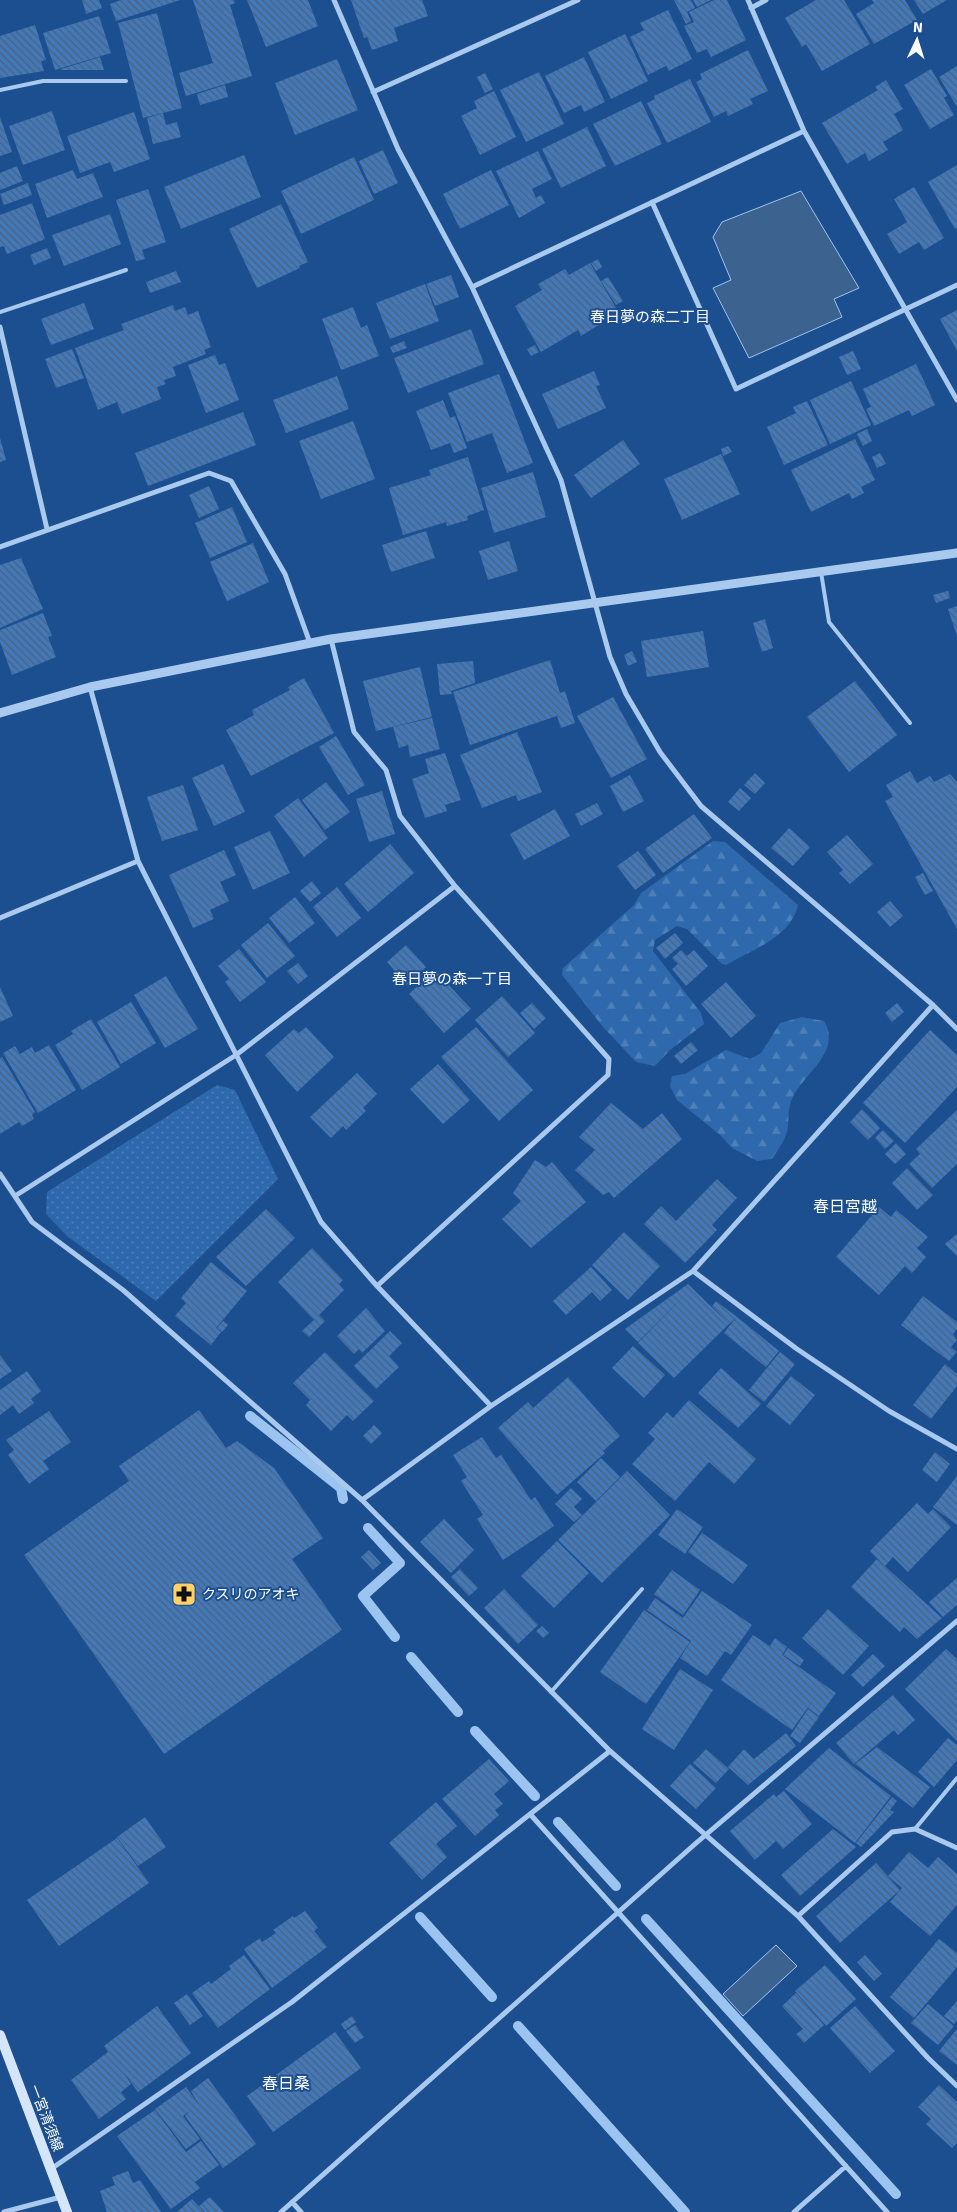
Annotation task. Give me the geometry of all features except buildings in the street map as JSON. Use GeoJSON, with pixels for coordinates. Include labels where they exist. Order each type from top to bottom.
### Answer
{"type":"FeatureCollection","features":[{"type":"Feature","properties":{"kind":"main road","name":"一宮清須線"},"geometry":{"type":"LineString","coordinates":[[0,2035],[67,2212]]}},
{"type":"Feature","properties":{"kind":"street"},"geometry":{"type":"LineString","coordinates":[[334,0],[398,150],[472,287],[561,480],[610,657],[626,694],[660,752],[701,806],[933,1005],[957,1029]]}},
{"type":"Feature","properties":{"kind":"street"},"geometry":{"type":"LineString","coordinates":[[372,92],[578,0]]}},
{"type":"Feature","properties":{"kind":"street"},"geometry":{"type":"LineString","coordinates":[[748,0],[804,131],[957,400]]}},
{"type":"Feature","properties":{"kind":"street"},"geometry":{"type":"LineString","coordinates":[[752,8],[766,0]]}},
{"type":"Feature","properties":{"kind":"street"},"geometry":{"type":"LineString","coordinates":[[472,287],[804,131]]}},
{"type":"Feature","properties":{"kind":"street"},"geometry":{"type":"LineString","coordinates":[[652,202],[736,389],[957,285]]}},
{"type":"Feature","properties":{"kind":"street"},"geometry":{"type":"LineString","coordinates":[[0,326],[47,529]]}},
{"type":"Feature","properties":{"kind":"street"},"geometry":{"type":"LineString","coordinates":[[0,547],[209,473],[231,481],[285,574],[310,643]]}},
{"type":"Feature","properties":{"kind":"street"},"geometry":{"type":"LineString","coordinates":[[0,713],[90,687],[331,639],[957,553]]}},
{"type":"Feature","properties":{"kind":"street"},"geometry":{"type":"LineString","coordinates":[[331,639],[354,732],[386,770],[400,816],[455,886],[609,1059],[608,1075],[377,1286]]}},
{"type":"Feature","properties":{"kind":"street"},"geometry":{"type":"LineString","coordinates":[[90,687],[138,861],[321,1222],[377,1286],[491,1406]]}},
{"type":"Feature","properties":{"kind":"street"},"geometry":{"type":"LineString","coordinates":[[0,918],[138,861]]}},
{"type":"Feature","properties":{"kind":"street"},"geometry":{"type":"LineString","coordinates":[[15,1196],[236,1055],[455,886]]}},
{"type":"Feature","properties":{"kind":"street"},"geometry":{"type":"LineString","coordinates":[[362,1500],[491,1406],[693,1271],[933,1005]]}},
{"type":"Feature","properties":{"kind":"street"},"geometry":{"type":"LineString","coordinates":[[0,1174],[32,1222],[123,1290],[362,1500],[610,1751],[798,1916],[928,2058],[957,2086]]}},
{"type":"Feature","properties":{"kind":"street"},"geometry":{"type":"LineString","coordinates":[[693,1271],[797,1349],[889,1411],[957,1449]]}},
{"type":"Feature","properties":{"kind":"street"},"geometry":{"type":"LineString","coordinates":[[281,2212],[706,1836],[957,1621]]}},
{"type":"Feature","properties":{"kind":"street"},"geometry":{"type":"LineString","coordinates":[[51,2169],[292,2002],[610,1751]]}},
{"type":"Feature","properties":{"kind":"street"},"geometry":{"type":"LineString","coordinates":[[530,1814],[887,2212]]}},
{"type":"Feature","properties":{"kind":"street"},"geometry":{"type":"LineString","coordinates":[[798,1916],[892,1832],[915,1829],[957,1848]]}},
{"type":"Feature","properties":{"kind":"street"},"geometry":{"type":"LineString","coordinates":[[794,2212],[846,2166]]}},
{"type":"Feature","properties":{"kind":"street"},"geometry":{"type":"LineString","coordinates":[[4,2212],[61,2197]]}},
{"type":"Feature","properties":{"kind":"street"},"geometry":{"type":"LineString","coordinates":[[292,2202],[301,2212]]}},
{"type":"Feature","properties":{"kind":"lane"},"geometry":{"type":"LineString","coordinates":[[0,90],[43,81],[126,81]]}},
{"type":"Feature","properties":{"kind":"lane"},"geometry":{"type":"LineString","coordinates":[[0,312],[126,270]]}},
{"type":"Feature","properties":{"kind":"lane"},"geometry":{"type":"LineString","coordinates":[[820,572],[829,622],[910,723]]}},
{"type":"Feature","properties":{"kind":"lane"},"geometry":{"type":"LineString","coordinates":[[552,1692],[642,1590]]}},
{"type":"Feature","properties":{"kind":"lane"},"geometry":{"type":"LineString","coordinates":[[915,1829],[957,1778]]}},
{"type":"Feature","properties":{"kind":"green space"},"geometry":{"type":"Polygon","coordinates":[[[713,841],[725,842],[798,905],[794,916],[779,934],[726,965],[722,964],[687,929],[677,926],[655,940],[653,951],[701,1013],[704,1024],[670,1050],[655,1066],[636,1062],[603,1027],[562,975],[563,968],[634,905],[641,893],[713,841]]]}},
{"type":"Feature","properties":{"kind":"green space"},"geometry":{"type":"Polygon","coordinates":[[[802,1017],[824,1021],[828,1032],[828,1043],[825,1053],[796,1091],[791,1101],[787,1131],[782,1144],[772,1159],[757,1161],[732,1148],[720,1135],[677,1100],[670,1086],[672,1076],[685,1074],[726,1050],[750,1059],[761,1053],[780,1023],[802,1017]]]}},
{"type":"Feature","properties":{"kind":"green space"},"geometry":{"type":"Polygon","coordinates":[[[217,1085],[235,1090],[278,1179],[156,1301],[67,1236],[46,1214],[47,1192],[217,1085]]]}},
{"type":"Feature","properties":{"kind":"shaded area"},"geometry":{"type":"Polygon","coordinates":[[[801,191],[859,288],[834,299],[842,317],[749,358],[713,288],[731,280],[713,237],[722,222],[801,191]]]}},
{"type":"Feature","properties":{"kind":"shaded area"},"geometry":{"type":"Polygon","coordinates":[[[776,1945],[797,1966],[743,2016],[723,1994],[776,1945]]]}},
{"type":"Feature","properties":{"kind":"waterway"},"geometry":{"type":"LineString","coordinates":[[250,1416],[341,1488],[343,1499]]}},
{"type":"Feature","properties":{"kind":"waterway"},"geometry":{"type":"LineString","coordinates":[[368,1528],[400,1563],[363,1596],[395,1637]]}},
{"type":"Feature","properties":{"kind":"waterway"},"geometry":{"type":"LineString","coordinates":[[411,1657],[458,1712]]}},
{"type":"Feature","properties":{"kind":"waterway"},"geometry":{"type":"LineString","coordinates":[[475,1731],[535,1796]]}},
{"type":"Feature","properties":{"kind":"waterway"},"geometry":{"type":"LineString","coordinates":[[558,1822],[616,1886]]}},
{"type":"Feature","properties":{"kind":"waterway"},"geometry":{"type":"LineString","coordinates":[[420,1917],[492,1997]]}},
{"type":"Feature","properties":{"kind":"waterway"},"geometry":{"type":"LineString","coordinates":[[646,1919],[896,2194]]}},
{"type":"Feature","properties":{"kind":"waterway"},"geometry":{"type":"LineString","coordinates":[[518,2026],[685,2212]]}},
{"type":"Feature","properties":{"kind":"place","name":"クスリのアオキ"},"geometry":{"type":"Point","coordinates":[184,1594]}},
{"type":"Feature","properties":{"kind":"district","name":"春日夢の森二丁目"},"geometry":{"type":"Point","coordinates":[650,317]}},
{"type":"Feature","properties":{"kind":"district","name":"春日夢の森一丁目"},"geometry":{"type":"Point","coordinates":[452,979]}},
{"type":"Feature","properties":{"kind":"district","name":"春日宮越"},"geometry":{"type":"Point","coordinates":[845,1207]}},
{"type":"Feature","properties":{"kind":"district","name":"春日桑"},"geometry":{"type":"Point","coordinates":[286,2084]}}]}
